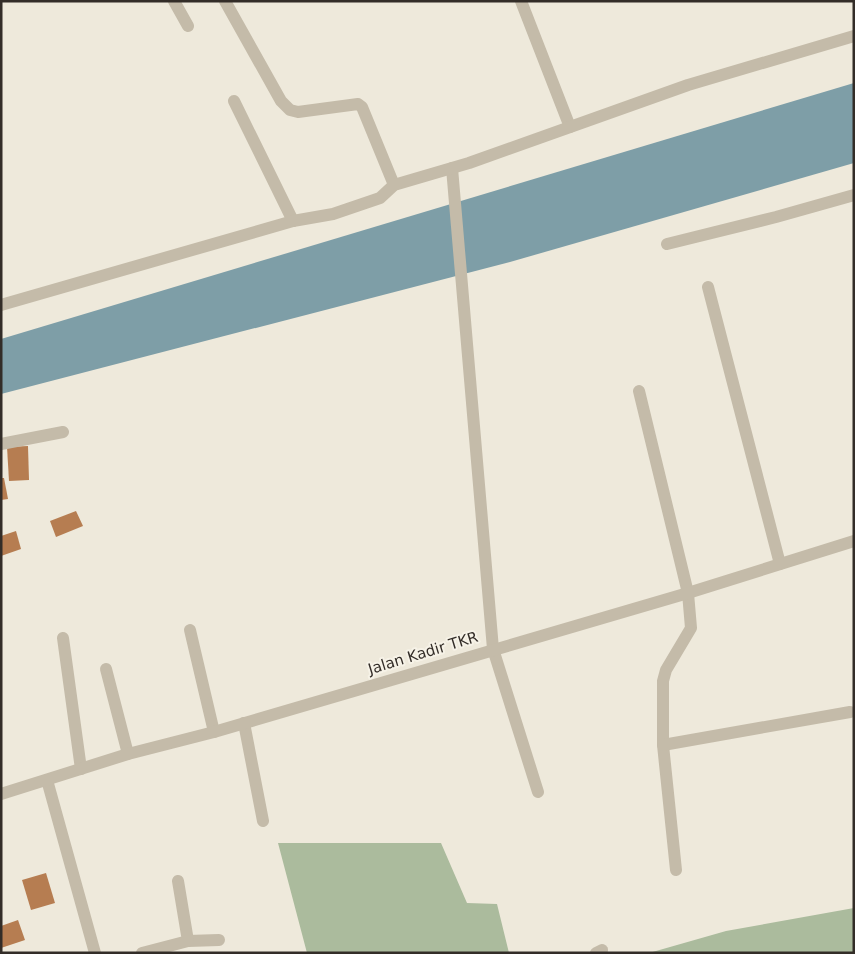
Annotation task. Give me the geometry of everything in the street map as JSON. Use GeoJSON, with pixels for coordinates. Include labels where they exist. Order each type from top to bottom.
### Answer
{"type":"FeatureCollection","features":[{"type":"Feature","properties":{"kind":"street"},"geometry":{"type":"LineString","coordinates":[[174,1],[188,26]]}},
{"type":"Feature","properties":{"kind":"street"},"geometry":{"type":"LineString","coordinates":[[225,1],[282,101],[290,110],[298,112],[358,104],[362,107],[394,185]]}},
{"type":"Feature","properties":{"kind":"street"},"geometry":{"type":"LineString","coordinates":[[521,1],[570,128]]}},
{"type":"Feature","properties":{"kind":"street"},"geometry":{"type":"LineString","coordinates":[[1,305],[293,221],[332,214],[380,198],[394,185],[452,168],[570,128],[688,85],[854,36]]}},
{"type":"Feature","properties":{"kind":"street"},"geometry":{"type":"LineString","coordinates":[[234,101],[293,221]]}},
{"type":"Feature","properties":{"kind":"street"},"geometry":{"type":"LineString","coordinates":[[452,168],[464,292],[492,649],[538,792]]}},
{"type":"Feature","properties":{"kind":"street"},"geometry":{"type":"LineString","coordinates":[[668,244],[854,195]]}},
{"type":"Feature","properties":{"kind":"street"},"geometry":{"type":"LineString","coordinates":[[708,287],[780,564]]}},
{"type":"Feature","properties":{"kind":"street"},"geometry":{"type":"LineString","coordinates":[[639,391],[688,592],[691,628],[666,670],[663,681],[663,745],[676,870]]}},
{"type":"Feature","properties":{"kind":"street"},"geometry":{"type":"LineString","coordinates":[[1,444],[63,432]]}},
{"type":"Feature","properties":{"kind":"street","name":"Jalan Kadir TKR"},"geometry":{"type":"LineString","coordinates":[[1,794],[128,754],[214,732],[854,541]]}},
{"type":"Feature","properties":{"kind":"street"},"geometry":{"type":"LineString","coordinates":[[190,630],[214,732]]}},
{"type":"Feature","properties":{"kind":"street"},"geometry":{"type":"LineString","coordinates":[[63,638],[81,769]]}},
{"type":"Feature","properties":{"kind":"street"},"geometry":{"type":"LineString","coordinates":[[106,669],[128,754]]}},
{"type":"Feature","properties":{"kind":"street"},"geometry":{"type":"LineString","coordinates":[[663,745],[850,712]]}},
{"type":"Feature","properties":{"kind":"street"},"geometry":{"type":"LineString","coordinates":[[244,723],[263,821]]}},
{"type":"Feature","properties":{"kind":"street"},"geometry":{"type":"LineString","coordinates":[[47,780],[95,953]]}},
{"type":"Feature","properties":{"kind":"street"},"geometry":{"type":"LineString","coordinates":[[178,881],[188,941]]}},
{"type":"Feature","properties":{"kind":"street"},"geometry":{"type":"LineString","coordinates":[[142,953],[188,941],[219,940]]}},
{"type":"Feature","properties":{"kind":"green space"},"geometry":{"type":"Polygon","coordinates":[[[278,843],[441,843],[467,903],[497,904],[509,953],[307,953],[278,843]]]}},
{"type":"Feature","properties":{"kind":"green space"},"geometry":{"type":"Polygon","coordinates":[[[854,908],[854,953],[649,953],[726,931],[854,908]]]}},
{"type":"Feature","properties":{"kind":"water"},"geometry":{"type":"Polygon","coordinates":[[[854,83],[854,163],[510,262],[1,394],[1,339],[854,83]]]}},
{"type":"Feature","properties":{"kind":"building"},"geometry":{"type":"Polygon","coordinates":[[[28,446],[29,480],[9,481],[7,447],[28,446]]]}},
{"type":"Feature","properties":{"kind":"building"},"geometry":{"type":"Polygon","coordinates":[[[1,478],[4,478],[8,499],[1,500],[1,478]]]}},
{"type":"Feature","properties":{"kind":"building"},"geometry":{"type":"Polygon","coordinates":[[[76,511],[83,526],[56,537],[50,521],[76,511]]]}},
{"type":"Feature","properties":{"kind":"building"},"geometry":{"type":"Polygon","coordinates":[[[16,531],[21,549],[1,556],[1,536],[16,531]]]}},
{"type":"Feature","properties":{"kind":"building"},"geometry":{"type":"Polygon","coordinates":[[[46,873],[55,903],[31,910],[22,880],[46,873]]]}},
{"type":"Feature","properties":{"kind":"building"},"geometry":{"type":"Polygon","coordinates":[[[18,920],[25,940],[1,948],[1,926],[18,920]]]}}]}
